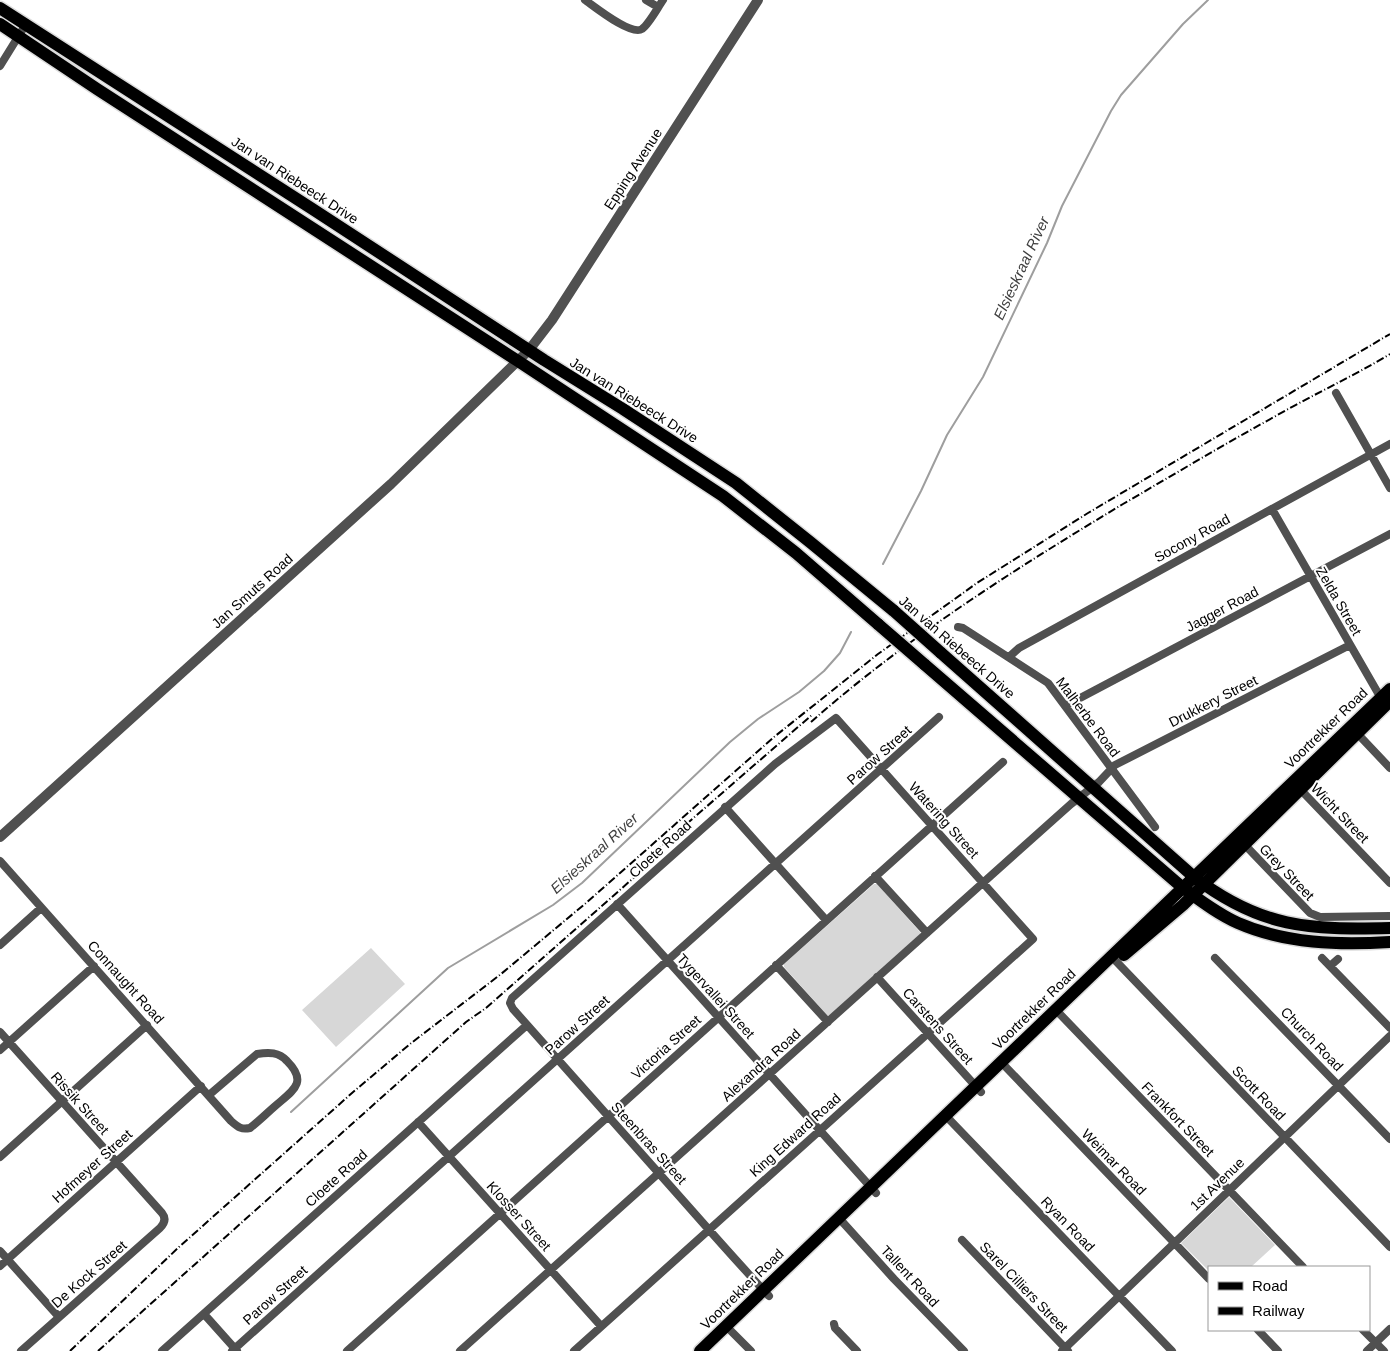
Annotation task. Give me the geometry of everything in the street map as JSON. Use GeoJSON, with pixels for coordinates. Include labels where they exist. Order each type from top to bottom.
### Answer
{"type":"FeatureCollection","features":[{"type":"Feature","properties":{"kind":"main road","name":"Jan van Riebeeck Drive"},"geometry":{"type":"LineString","coordinates":[[0,8],[736,483],[894,611],[1198,880],[1239,906],[1280,922],[1325,928],[1390,928]]}},
{"type":"Feature","properties":{"kind":"main road"},"geometry":{"type":"LineString","coordinates":[[0,24],[723,496],[796,553],[1188,892],[1219,913],[1252,929],[1295,939],[1320,943],[1357,944],[1390,942]]}},
{"type":"Feature","properties":{"kind":"main road","name":"Voortrekker Road"},"geometry":{"type":"LineString","coordinates":[[1113,960],[1164,923],[1198,880],[1386,701],[1390,688]]}},
{"type":"Feature","properties":{"kind":"main road","name":"Voortrekker Road"},"geometry":{"type":"LineString","coordinates":[[1198,880],[1244,844],[1297,785]]}},
{"type":"Feature","properties":{"kind":"main road"},"geometry":{"type":"LineString","coordinates":[[1142,927],[1150,913],[1168,893],[1169,885],[1158,866]]}},
{"type":"Feature","properties":{"kind":"main road","name":"Voortrekker Road"},"geometry":{"type":"LineString","coordinates":[[700,1351],[729,1328],[1059,1012],[1113,960],[1142,927],[1188,892]]}},
{"type":"Feature","properties":{"kind":"main road","name":"Voortrekker Road"},"geometry":{"type":"LineString","coordinates":[[711,1351],[729,1328]]}},
{"type":"Feature","properties":{"kind":"street"},"geometry":{"type":"LineString","coordinates":[[585,0],[628,29],[637,30],[643,28],[661,4],[646,0]]}},
{"type":"Feature","properties":{"kind":"street","name":"Epping Avenue"},"geometry":{"type":"LineString","coordinates":[[518,361],[552,320],[758,0]]}},
{"type":"Feature","properties":{"kind":"street"},"geometry":{"type":"LineString","coordinates":[[0,66],[26,24]]}},
{"type":"Feature","properties":{"kind":"street","name":"Jan Smuts Road"},"geometry":{"type":"LineString","coordinates":[[0,837],[391,484],[518,361]]}},
{"type":"Feature","properties":{"kind":"street"},"geometry":{"type":"LineString","coordinates":[[1336,393],[1390,488]]}},
{"type":"Feature","properties":{"kind":"street","name":"Socony Road"},"geometry":{"type":"LineString","coordinates":[[1009,657],[1019,648],[1390,444]]}},
{"type":"Feature","properties":{"kind":"street","name":"Zelda Street"},"geometry":{"type":"LineString","coordinates":[[1272,509],[1350,645],[1386,701]]}},
{"type":"Feature","properties":{"kind":"street","name":"Jagger Road"},"geometry":{"type":"LineString","coordinates":[[1065,706],[1390,534]]}},
{"type":"Feature","properties":{"kind":"street","name":"Malherbe Road"},"geometry":{"type":"LineString","coordinates":[[958,627],[963,628],[1048,683],[1155,827]]}},
{"type":"Feature","properties":{"kind":"street","name":"Drukkery Street"},"geometry":{"type":"LineString","coordinates":[[1078,798],[1093,787],[1115,765],[1350,645]]}},
{"type":"Feature","properties":{"kind":"street","name":"Parow Street"},"geometry":{"type":"LineString","coordinates":[[234,1350],[939,717]]}},
{"type":"Feature","properties":{"kind":"street","name":"Watering Street"},"geometry":{"type":"LineString","coordinates":[[836,718],[1033,939]]}},
{"type":"Feature","properties":{"kind":"street","name":"Cloete Road"},"geometry":{"type":"LineString","coordinates":[[510,1005],[512,998],[725,807],[775,764],[836,718]]}},
{"type":"Feature","properties":{"kind":"street"},"geometry":{"type":"LineString","coordinates":[[1354,730],[1390,768]]}},
{"type":"Feature","properties":{"kind":"street","name":"Victoria Street"},"geometry":{"type":"LineString","coordinates":[[347,1351],[1003,762]]}},
{"type":"Feature","properties":{"kind":"street","name":"Wicht Street"},"geometry":{"type":"LineString","coordinates":[[1297,785],[1390,883]]}},
{"type":"Feature","properties":{"kind":"street","name":"Alexandra Road"},"geometry":{"type":"LineString","coordinates":[[460,1351],[1078,798]]}},
{"type":"Feature","properties":{"kind":"street"},"geometry":{"type":"LineString","coordinates":[[725,807],[826,920]]}},
{"type":"Feature","properties":{"kind":"street","name":"Grey Street"},"geometry":{"type":"LineString","coordinates":[[1244,844],[1314,916],[1390,916]]}},
{"type":"Feature","properties":{"kind":"street","name":"Connaught Road"},"geometry":{"type":"LineString","coordinates":[[0,861],[238,1128],[250,1128],[292,1093],[298,1083],[298,1078],[292,1066],[280,1055],[257,1054],[209,1095]]}},
{"type":"Feature","properties":{"kind":"street"},"geometry":{"type":"LineString","coordinates":[[875,876],[927,933]]}},
{"type":"Feature","properties":{"kind":"street","name":"Tygervallei Street"},"geometry":{"type":"LineString","coordinates":[[617,904],[873,1190]]}},
{"type":"Feature","properties":{"kind":"street"},"geometry":{"type":"LineString","coordinates":[[0,945],[41,908]]}},
{"type":"Feature","properties":{"kind":"street","name":"King Edward Road"},"geometry":{"type":"LineString","coordinates":[[574,1351],[1033,939]]}},
{"type":"Feature","properties":{"kind":"street","name":"Church Road"},"geometry":{"type":"LineString","coordinates":[[1215,958],[1390,1139]]}},
{"type":"Feature","properties":{"kind":"street"},"geometry":{"type":"LineString","coordinates":[[1322,958],[1390,1028]]}},
{"type":"Feature","properties":{"kind":"street"},"geometry":{"type":"LineString","coordinates":[[1330,966],[1338,959]]}},
{"type":"Feature","properties":{"kind":"street","name":"Scott Road"},"geometry":{"type":"LineString","coordinates":[[1113,960],[1390,1247]]}},
{"type":"Feature","properties":{"kind":"street"},"geometry":{"type":"LineString","coordinates":[[776,965],[828,1022]]}},
{"type":"Feature","properties":{"kind":"street"},"geometry":{"type":"LineString","coordinates":[[0,1050],[94,966]]}},
{"type":"Feature","properties":{"kind":"street","name":"Carstens Street"},"geometry":{"type":"LineString","coordinates":[[878,977],[978,1089]]}},
{"type":"Feature","properties":{"kind":"street","name":"Steenbras Street"},"geometry":{"type":"LineString","coordinates":[[510,1005],[766,1293]]}},
{"type":"Feature","properties":{"kind":"street","name":"Frankfort Street"},"geometry":{"type":"LineString","coordinates":[[1059,1012],[1302,1266]]}},
{"type":"Feature","properties":{"kind":"street"},"geometry":{"type":"LineString","coordinates":[[0,1157],[147,1025]]}},
{"type":"Feature","properties":{"kind":"street","name":"Cloete Road"},"geometry":{"type":"LineString","coordinates":[[162,1351],[527,1025]]}},
{"type":"Feature","properties":{"kind":"street","name":"Rissik Street"},"geometry":{"type":"LineString","coordinates":[[0,1032],[162,1213]]}},
{"type":"Feature","properties":{"kind":"street","name":"1st Avenue"},"geometry":{"type":"LineString","coordinates":[[1065,1350],[1390,1036]]}},
{"type":"Feature","properties":{"kind":"street","name":"Weimar Road"},"geometry":{"type":"LineString","coordinates":[[1003,1065],[1208,1278]]}},
{"type":"Feature","properties":{"kind":"street","name":"Hofmeyer Street"},"geometry":{"type":"LineString","coordinates":[[0,1266],[201,1086]]}},
{"type":"Feature","properties":{"kind":"street","name":"Ryan Road"},"geometry":{"type":"LineString","coordinates":[[948,1118],[1172,1351]]}},
{"type":"Feature","properties":{"kind":"street","name":"Klosser Street"},"geometry":{"type":"LineString","coordinates":[[418,1122],[601,1326]]}},
{"type":"Feature","properties":{"kind":"street","name":"De Kock Street"},"geometry":{"type":"LineString","coordinates":[[21,1351],[162,1226],[164,1221],[162,1213]]}},
{"type":"Feature","properties":{"kind":"street","name":"Tallent Road"},"geometry":{"type":"LineString","coordinates":[[840,1220],[964,1351]]}},
{"type":"Feature","properties":{"kind":"street","name":"Sarel Cilliers Street"},"geometry":{"type":"LineString","coordinates":[[962,1240],[1065,1350]]}},
{"type":"Feature","properties":{"kind":"street"},"geometry":{"type":"LineString","coordinates":[[0,1251],[59,1317]]}},
{"type":"Feature","properties":{"kind":"street"},"geometry":{"type":"LineString","coordinates":[[204,1314],[234,1350]]}},
{"type":"Feature","properties":{"kind":"street"},"geometry":{"type":"LineString","coordinates":[[834,1324],[835,1328],[857,1351]]}},
{"type":"Feature","properties":{"kind":"street"},"geometry":{"type":"LineString","coordinates":[[729,1328],[751,1351]]}},
{"type":"Feature","properties":{"kind":"street"},"geometry":{"type":"LineString","coordinates":[[1367,1351],[1390,1329]]}},
{"type":"Feature","properties":{"kind":"street"},"geometry":{"type":"LineString","coordinates":[[1259,1331],[1278,1351]]}},
{"type":"Feature","properties":{"kind":"street"},"geometry":{"type":"LineString","coordinates":[[1364,1331],[1384,1351]]}},
{"type":"Feature","properties":{"kind":"shaded area"},"geometry":{"type":"Polygon","coordinates":[[[874,884],[877,884],[920,934],[828,1016],[784,967],[784,964],[874,884]]]}},
{"type":"Feature","properties":{"kind":"shaded area"},"geometry":{"type":"Polygon","coordinates":[[[371,948],[405,984],[336,1047],[302,1010],[371,948]]]}},
{"type":"Feature","properties":{"kind":"shaded area"},"geometry":{"type":"Polygon","coordinates":[[[1229,1197],[1275,1245],[1252,1266],[1208,1266],[1208,1270],[1181,1243],[1229,1197]]]}},
{"type":"Feature","properties":{"kind":"waterway","name":"Elsieskraal River"},"geometry":{"type":"LineString","coordinates":[[883,564],[921,491],[947,435],[983,377],[1047,243],[1062,206],[1111,111],[1121,95],[1183,24],[1208,0]]}},
{"type":"Feature","properties":{"kind":"waterway","name":"Elsieskraal River"},"geometry":{"type":"LineString","coordinates":[[291,1112],[448,968],[553,905],[582,883],[730,742],[758,719],[799,692],[824,671],[840,653],[851,632]]}},
{"type":"Feature","properties":{"kind":"railway"},"geometry":{"type":"LineString","coordinates":[[70,1351],[179,1247],[352,1093],[410,1044],[501,974],[586,903],[774,737],[878,654],[977,583],[1088,513],[1390,334]]}},
{"type":"Feature","properties":{"kind":"railway"},"geometry":{"type":"LineString","coordinates":[[811,722],[847,691],[923,633],[1002,579],[1123,504],[1217,449],[1390,354]]}},
{"type":"Feature","properties":{"kind":"railway"},"geometry":{"type":"LineString","coordinates":[[644,861],[813,714]]}},
{"type":"Feature","properties":{"kind":"railway"},"geometry":{"type":"LineString","coordinates":[[98,1351],[466,1022],[486,1008],[655,859]]}}]}
